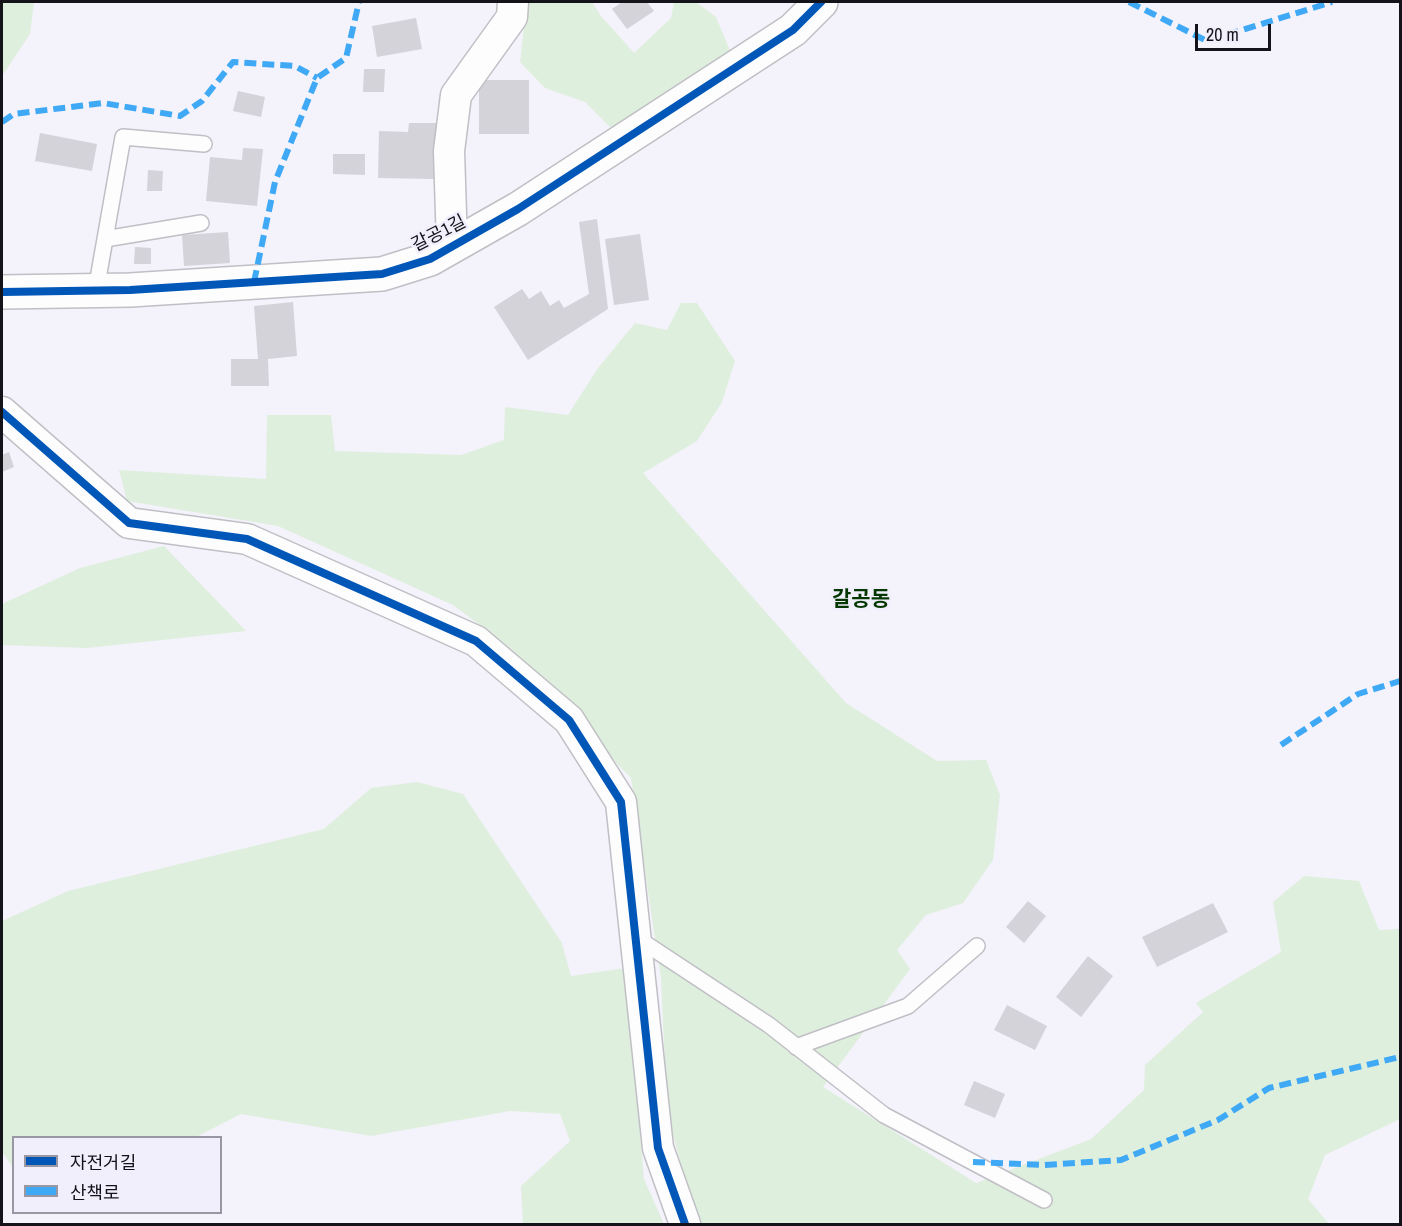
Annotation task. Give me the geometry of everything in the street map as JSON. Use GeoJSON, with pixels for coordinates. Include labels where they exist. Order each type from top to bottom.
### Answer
{"type":"FeatureCollection","features":[{"type":"Feature","properties":{"kind":"street"},"geometry":{"type":"LineString","coordinates":[[452,246],[449,151],[456,95],[512,17],[513,2]]}},
{"type":"Feature","properties":{"kind":"street","name":"갈공1길"},"geometry":{"type":"LineString","coordinates":[[2,292],[96,290],[382,274],[429,259],[518,209],[793,30],[821,2]]}},
{"type":"Feature","properties":{"kind":"street"},"geometry":{"type":"LineString","coordinates":[[2,412],[129,522],[248,539],[476,641],[570,720],[621,802],[658,1148],[685,1224]]}},
{"type":"Feature","properties":{"kind":"lane"},"geometry":{"type":"LineString","coordinates":[[96,290],[123,137],[204,144]]}},
{"type":"Feature","properties":{"kind":"lane"},"geometry":{"type":"LineString","coordinates":[[105,239],[201,224]]}},
{"type":"Feature","properties":{"kind":"lane"},"geometry":{"type":"LineString","coordinates":[[636,938],[796,1047],[884,1115],[1044,1200]]}},
{"type":"Feature","properties":{"kind":"lane"},"geometry":{"type":"LineString","coordinates":[[796,1047],[908,1006],[977,946]]}},
{"type":"Feature","properties":{"kind":"green space"},"geometry":{"type":"Polygon","coordinates":[[[2,2],[34,2],[30,34],[2,76],[2,2]]]}},
{"type":"Feature","properties":{"kind":"green space"},"geometry":{"type":"Polygon","coordinates":[[[527,2],[592,2],[601,16],[634,53],[671,18],[674,2],[696,2],[716,17],[733,58],[641,125],[610,127],[585,102],[545,88],[520,62],[527,2]]]}},
{"type":"Feature","properties":{"kind":"green space"},"geometry":{"type":"Polygon","coordinates":[[[681,303],[697,303],[735,361],[722,402],[697,441],[643,473],[846,703],[937,761],[986,760],[1000,795],[993,860],[963,903],[926,915],[897,950],[910,969],[823,1087],[976,1183],[1091,1139],[1144,1090],[1145,1065],[1203,1012],[1196,1003],[1281,952],[1273,902],[1304,876],[1359,881],[1379,930],[1400,929],[1400,1119],[1325,1155],[1308,1199],[1329,1224],[699,1224],[690,1201],[667,1110],[661,978],[631,778],[481,626],[453,605],[278,526],[127,501],[119,470],[266,479],[267,415],[331,415],[335,451],[461,455],[504,440],[505,407],[568,415],[598,368],[635,323],[667,330],[681,303]]]}},
{"type":"Feature","properties":{"kind":"green space"},"geometry":{"type":"Polygon","coordinates":[[[164,546],[246,631],[87,648],[2,645],[2,604],[80,568],[164,546]]]}},
{"type":"Feature","properties":{"kind":"green space"},"geometry":{"type":"Polygon","coordinates":[[[417,782],[463,794],[562,943],[571,976],[626,968],[644,1179],[664,1224],[523,1224],[521,1186],[570,1141],[560,1114],[510,1111],[371,1136],[241,1114],[198,1136],[12,1136],[12,1166],[2,1152],[2,921],[68,891],[324,829],[371,788],[417,782]]]}},
{"type":"Feature","properties":{"kind":"building"},"geometry":{"type":"Polygon","coordinates":[[[622,2],[647,2],[654,11],[627,29],[612,9],[622,2]]]}},
{"type":"Feature","properties":{"kind":"building"},"geometry":{"type":"Polygon","coordinates":[[[416,18],[422,49],[377,57],[372,26],[416,18]]]}},
{"type":"Feature","properties":{"kind":"building"},"geometry":{"type":"Polygon","coordinates":[[[364,69],[385,69],[384,92],[363,92],[364,69]]]}},
{"type":"Feature","properties":{"kind":"building"},"geometry":{"type":"Polygon","coordinates":[[[479,80],[529,80],[529,134],[479,134],[479,80]]]}},
{"type":"Feature","properties":{"kind":"building"},"geometry":{"type":"Polygon","coordinates":[[[238,91],[265,97],[261,117],[233,111],[238,91]]]}},
{"type":"Feature","properties":{"kind":"building"},"geometry":{"type":"Polygon","coordinates":[[[409,123],[436,123],[435,179],[378,178],[379,131],[408,132],[409,123]]]}},
{"type":"Feature","properties":{"kind":"building"},"geometry":{"type":"Polygon","coordinates":[[[40,133],[97,144],[92,171],[35,161],[40,133]]]}},
{"type":"Feature","properties":{"kind":"building"},"geometry":{"type":"Polygon","coordinates":[[[243,148],[263,149],[257,206],[206,201],[210,157],[242,160],[243,148]]]}},
{"type":"Feature","properties":{"kind":"building"},"geometry":{"type":"Polygon","coordinates":[[[333,154],[365,154],[365,175],[333,174],[333,154]]]}},
{"type":"Feature","properties":{"kind":"building"},"geometry":{"type":"Polygon","coordinates":[[[148,170],[163,171],[162,191],[147,191],[148,170]]]}},
{"type":"Feature","properties":{"kind":"building"},"geometry":{"type":"Polygon","coordinates":[[[597,219],[608,309],[528,360],[494,307],[522,289],[529,299],[541,291],[550,306],[559,300],[564,308],[589,294],[579,222],[597,219]]]}},
{"type":"Feature","properties":{"kind":"building"},"geometry":{"type":"Polygon","coordinates":[[[228,232],[230,263],[184,266],[182,235],[228,232]]]}},
{"type":"Feature","properties":{"kind":"building"},"geometry":{"type":"Polygon","coordinates":[[[640,234],[649,300],[614,305],[605,239],[640,234]]]}},
{"type":"Feature","properties":{"kind":"building"},"geometry":{"type":"Polygon","coordinates":[[[135,247],[151,248],[151,264],[134,264],[135,247]]]}},
{"type":"Feature","properties":{"kind":"building"},"geometry":{"type":"Polygon","coordinates":[[[293,302],[297,356],[268,359],[269,386],[231,386],[231,359],[258,359],[254,306],[293,302]]]}},
{"type":"Feature","properties":{"kind":"building"},"geometry":{"type":"Polygon","coordinates":[[[9,452],[14,467],[2,472],[2,455],[9,452]]]}},
{"type":"Feature","properties":{"kind":"building"},"geometry":{"type":"Polygon","coordinates":[[[1028,901],[1046,916],[1024,943],[1006,927],[1028,901]]]}},
{"type":"Feature","properties":{"kind":"building"},"geometry":{"type":"Polygon","coordinates":[[[1213,903],[1228,932],[1157,967],[1142,937],[1213,903]]]}},
{"type":"Feature","properties":{"kind":"building"},"geometry":{"type":"Polygon","coordinates":[[[1088,956],[1113,976],[1081,1017],[1056,997],[1088,956]]]}},
{"type":"Feature","properties":{"kind":"building"},"geometry":{"type":"Polygon","coordinates":[[[1007,1005],[1047,1026],[1035,1050],[994,1030],[1007,1005]]]}},
{"type":"Feature","properties":{"kind":"building"},"geometry":{"type":"Polygon","coordinates":[[[974,1081],[1005,1094],[995,1118],[964,1105],[974,1081]]]}},
{"type":"Feature","properties":{"kind":"marked path"},"geometry":{"type":"LineString","coordinates":[[254,282],[275,182],[317,78],[346,58],[359,2]]}},
{"type":"Feature","properties":{"kind":"marked path"},"geometry":{"type":"LineString","coordinates":[[1129,2],[1207,41],[1332,2]]}},
{"type":"Feature","properties":{"kind":"marked path"},"geometry":{"type":"LineString","coordinates":[[2,122],[14,114],[103,103],[180,116],[202,101],[233,62],[295,66],[317,78]]}},
{"type":"Feature","properties":{"kind":"marked path"},"geometry":{"type":"LineString","coordinates":[[1281,745],[1358,694],[1400,681]]}},
{"type":"Feature","properties":{"kind":"marked path"},"geometry":{"type":"LineString","coordinates":[[973,1162],[1044,1165],[1121,1160],[1218,1120],[1269,1088],[1400,1057]]}},
{"type":"Feature","properties":{"kind":"cycle path"},"geometry":{"type":"LineString","coordinates":[[2,292],[130,290],[382,274],[430,259],[518,209],[793,30],[821,2]]}},
{"type":"Feature","properties":{"kind":"cycle path"},"geometry":{"type":"LineString","coordinates":[[2,412],[129,523],[247,539],[476,641],[569,720],[621,802],[658,1148],[685,1224]]}},
{"type":"Feature","properties":{"kind":"district","name":"갈공동"},"geometry":{"type":"Point","coordinates":[861,600]}}]}
